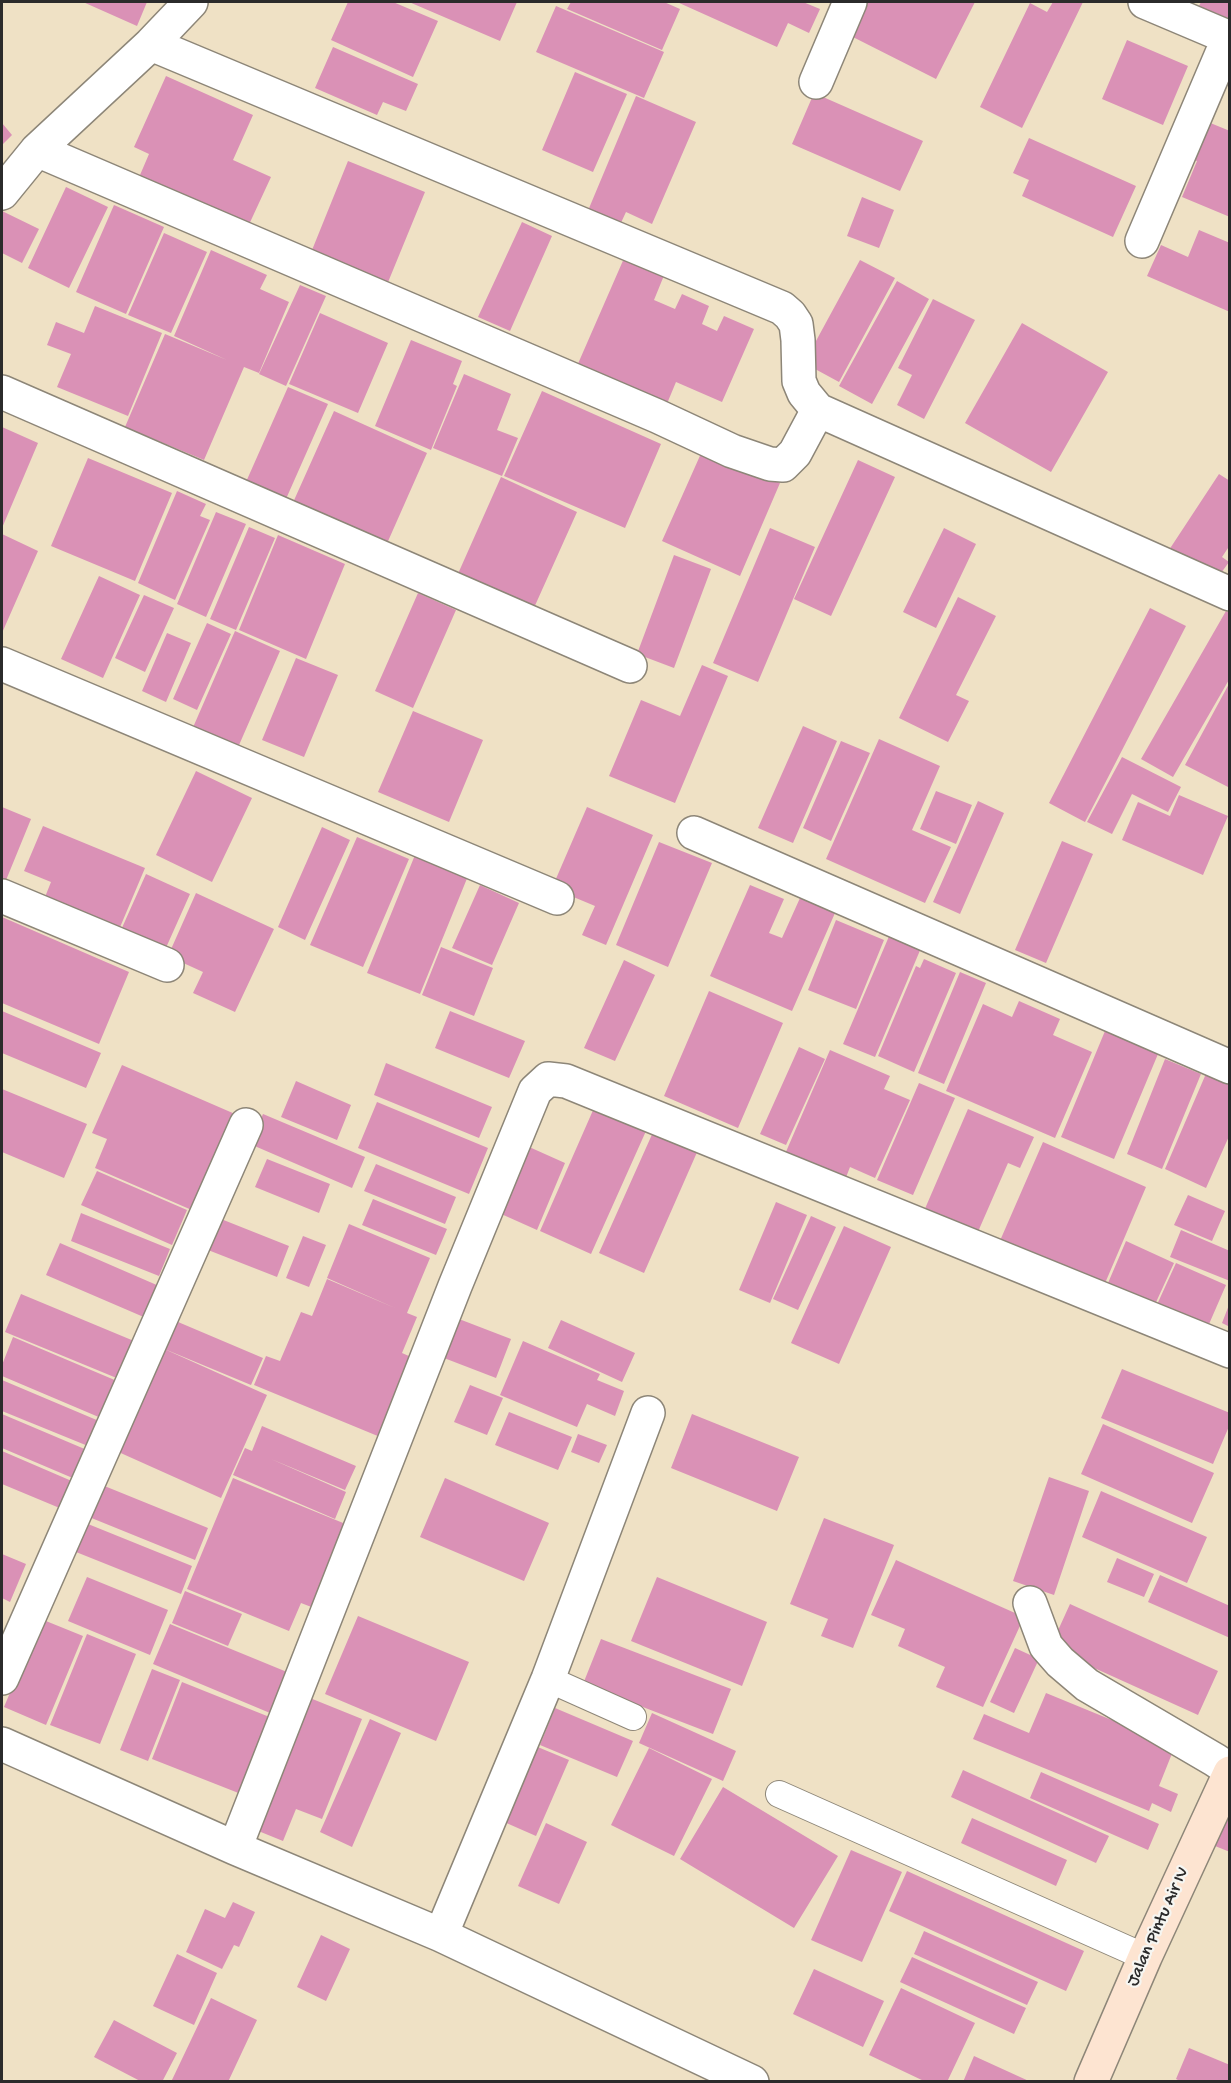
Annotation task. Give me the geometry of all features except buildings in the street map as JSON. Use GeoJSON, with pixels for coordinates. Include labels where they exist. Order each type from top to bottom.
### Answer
{"type":"FeatureCollection","features":[{"type":"Feature","properties":{"kind":"main road","name":"Jalan Pintu Air IV"},"geometry":{"type":"LineString","coordinates":[[1091,2082],[1145,1957],[1230,1772]]}},
{"type":"Feature","properties":{"kind":"street"},"geometry":{"type":"LineString","coordinates":[[2,193],[37,150],[151,44],[191,2]]}},
{"type":"Feature","properties":{"kind":"street"},"geometry":{"type":"LineString","coordinates":[[816,82],[850,2]]}},
{"type":"Feature","properties":{"kind":"street"},"geometry":{"type":"LineString","coordinates":[[1142,241],[1229,37],[1145,2]]}},
{"type":"Feature","properties":{"kind":"street"},"geometry":{"type":"LineString","coordinates":[[151,44],[782,308],[796,324],[799,381],[804,393],[818,410],[1230,594]]}},
{"type":"Feature","properties":{"kind":"street"},"geometry":{"type":"LineString","coordinates":[[37,150],[657,416],[732,451],[770,464],[783,465],[795,453],[818,410]]}},
{"type":"Feature","properties":{"kind":"street"},"geometry":{"type":"LineString","coordinates":[[2,392],[630,666]]}},
{"type":"Feature","properties":{"kind":"street"},"geometry":{"type":"LineString","coordinates":[[2,664],[557,898]]}},
{"type":"Feature","properties":{"kind":"street"},"geometry":{"type":"LineString","coordinates":[[694,833],[1230,1067]]}},
{"type":"Feature","properties":{"kind":"street"},"geometry":{"type":"LineString","coordinates":[[2,896],[167,965]]}},
{"type":"Feature","properties":{"kind":"street"},"geometry":{"type":"LineString","coordinates":[[235,1848],[460,1275],[535,1091],[548,1079],[566,1082],[1230,1351]]}},
{"type":"Feature","properties":{"kind":"street"},"geometry":{"type":"LineString","coordinates":[[2,1678],[246,1125]]}},
{"type":"Feature","properties":{"kind":"street"},"geometry":{"type":"LineString","coordinates":[[441,1935],[548,1678],[648,1413]]}},
{"type":"Feature","properties":{"kind":"street"},"geometry":{"type":"LineString","coordinates":[[1030,1602],[1046,1646],[1060,1662],[1087,1685],[1230,1772]]}},
{"type":"Feature","properties":{"kind":"street"},"geometry":{"type":"LineString","coordinates":[[2,1744],[235,1848],[441,1935],[752,2082]]}},
{"type":"Feature","properties":{"kind":"lane"},"geometry":{"type":"LineString","coordinates":[[548,1678],[633,1717]]}},
{"type":"Feature","properties":{"kind":"lane"},"geometry":{"type":"LineString","coordinates":[[778,1794],[1145,1957]]}}]}
